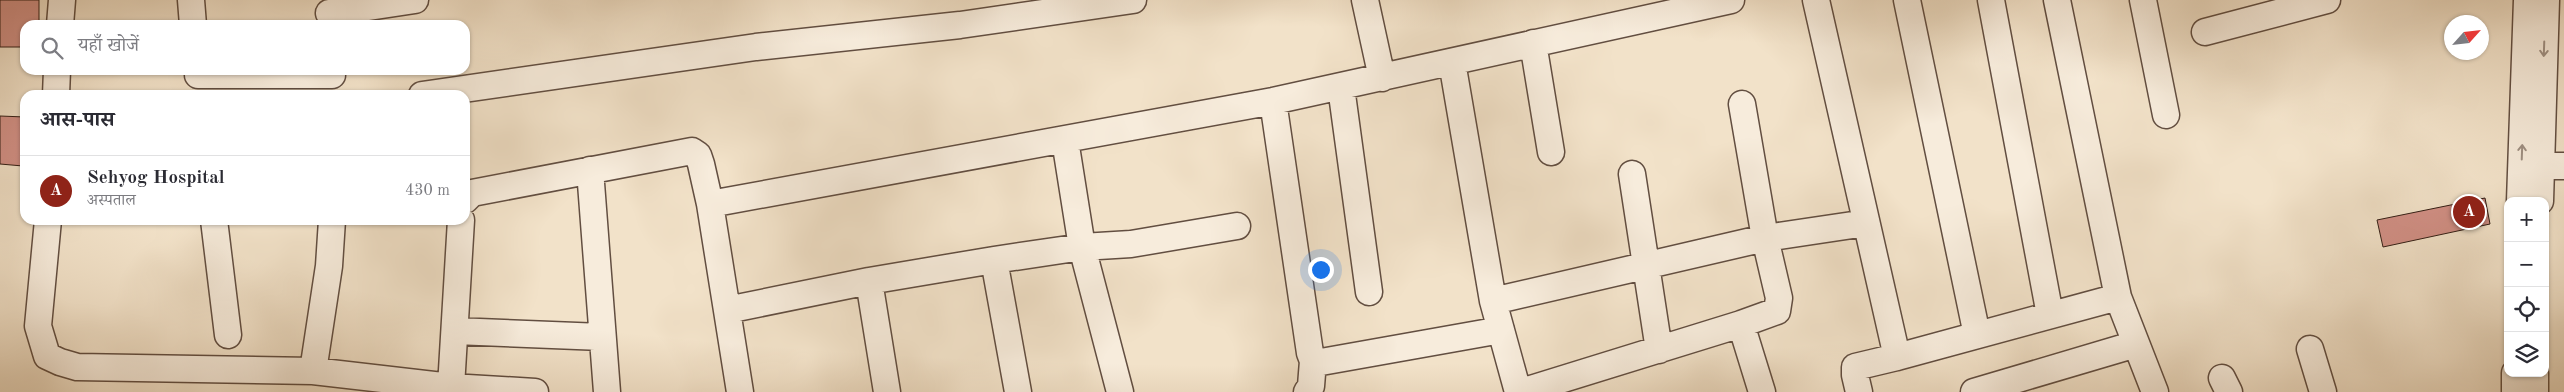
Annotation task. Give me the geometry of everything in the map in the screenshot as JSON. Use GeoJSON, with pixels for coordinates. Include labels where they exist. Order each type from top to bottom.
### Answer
{"type":"FeatureCollection","features":[{"type":"Feature","properties":{"kind":"street"},"geometry":{"type":"LineString","coordinates":[[60,20],[62,0]]}},
{"type":"Feature","properties":{"kind":"street"},"geometry":{"type":"LineString","coordinates":[[191,0],[193,20]]}},
{"type":"Feature","properties":{"kind":"street"},"geometry":{"type":"LineString","coordinates":[[329,13],[415,0]]}},
{"type":"Feature","properties":{"kind":"street"},"geometry":{"type":"LineString","coordinates":[[457,90],[756,47],[960,25],[1133,0]]}},
{"type":"Feature","properties":{"kind":"street"},"geometry":{"type":"LineString","coordinates":[[1365,0],[1382,78]]}},
{"type":"Feature","properties":{"kind":"street"},"geometry":{"type":"LineString","coordinates":[[710,204],[1273,101],[1731,0]]}},
{"type":"Feature","properties":{"kind":"street"},"geometry":{"type":"LineString","coordinates":[[1816,0],[1896,357]]}},
{"type":"Feature","properties":{"kind":"street"},"geometry":{"type":"LineString","coordinates":[[1907,0],[1977,335]]}},
{"type":"Feature","properties":{"kind":"street"},"geometry":{"type":"LineString","coordinates":[[1991,0],[2050,315]]}},
{"type":"Feature","properties":{"kind":"street"},"geometry":{"type":"LineString","coordinates":[[2057,0],[2118,297],[2155,392]]}},
{"type":"Feature","properties":{"kind":"street"},"geometry":{"type":"LineString","coordinates":[[2143,0],[2166,115]]}},
{"type":"Feature","properties":{"kind":"street"},"geometry":{"type":"LineString","coordinates":[[2205,32],[2327,0]]}},
{"type":"Feature","properties":{"kind":"street"},"geometry":{"type":"LineString","coordinates":[[2527,0],[2544,94],[2552,166],[2541,197]]}},
{"type":"Feature","properties":{"kind":"street"},"geometry":{"type":"LineString","coordinates":[[2521,197],[2544,94],[2546,0]]}},
{"type":"Feature","properties":{"kind":"street"},"geometry":{"type":"LineString","coordinates":[[1533,44],[1551,152]]}},
{"type":"Feature","properties":{"kind":"street"},"geometry":{"type":"LineString","coordinates":[[1452,62],[1493,301],[1519,392],[1742,324],[1777,311],[1779,306],[1765,238],[1742,104]]}},
{"type":"Feature","properties":{"kind":"street"},"geometry":{"type":"LineString","coordinates":[[56,90],[58,75]]}},
{"type":"Feature","properties":{"kind":"street"},"geometry":{"type":"LineString","coordinates":[[199,80],[332,80]]}},
{"type":"Feature","properties":{"kind":"street"},"geometry":{"type":"LineString","coordinates":[[1341,87],[1370,292]]}},
{"type":"Feature","properties":{"kind":"street"},"geometry":{"type":"LineString","coordinates":[[1273,101],[1313,361],[1311,386],[1307,392]]}},
{"type":"Feature","properties":{"kind":"street"},"geometry":{"type":"LineString","coordinates":[[1065,140],[1082,247],[1120,392]]}},
{"type":"Feature","properties":{"kind":"street"},"geometry":{"type":"LineString","coordinates":[[470,195],[472,193],[692,151],[698,155],[710,204],[740,392]]}},
{"type":"Feature","properties":{"kind":"street"},"geometry":{"type":"LineString","coordinates":[[590,170],[607,392]]}},
{"type":"Feature","properties":{"kind":"street"},"geometry":{"type":"LineString","coordinates":[[1632,174],[1644,266],[1659,350]]}},
{"type":"Feature","properties":{"kind":"street"},"geometry":{"type":"LineString","coordinates":[[1493,301],[1765,238],[1866,223]]}},
{"type":"Feature","properties":{"kind":"street"},"geometry":{"type":"LineString","coordinates":[[48,225],[38,326],[47,356],[60,362],[77,367],[313,371],[451,387],[535,392]]}},
{"type":"Feature","properties":{"kind":"street"},"geometry":{"type":"LineString","coordinates":[[215,225],[228,335]]}},
{"type":"Feature","properties":{"kind":"street"},"geometry":{"type":"LineString","coordinates":[[313,371],[329,266],[332,225]]}},
{"type":"Feature","properties":{"kind":"street"},"geometry":{"type":"LineString","coordinates":[[451,387],[461,225]]}},
{"type":"Feature","properties":{"kind":"street"},"geometry":{"type":"LineString","coordinates":[[727,310],[994,260],[1082,247],[1130,244],[1237,226]]}},
{"type":"Feature","properties":{"kind":"street"},"geometry":{"type":"LineString","coordinates":[[994,260],[1018,392]]}},
{"type":"Feature","properties":{"kind":"street"},"geometry":{"type":"LineString","coordinates":[[869,282],[887,392]]}},
{"type":"Feature","properties":{"kind":"street"},"geometry":{"type":"LineString","coordinates":[[1859,392],[1855,367],[2118,297]]}},
{"type":"Feature","properties":{"kind":"street"},"geometry":{"type":"LineString","coordinates":[[1742,324],[1762,392]]}},
{"type":"Feature","properties":{"kind":"street"},"geometry":{"type":"LineString","coordinates":[[1313,361],[1321,362],[1501,330]]}},
{"type":"Feature","properties":{"kind":"street"},"geometry":{"type":"LineString","coordinates":[[455,331],[602,337]]}},
{"type":"Feature","properties":{"kind":"street"},"geometry":{"type":"LineString","coordinates":[[1974,392],[2136,344]]}},
{"type":"Feature","properties":{"kind":"street"},"geometry":{"type":"LineString","coordinates":[[2310,350],[2323,392]]}},
{"type":"Feature","properties":{"kind":"street"},"geometry":{"type":"LineString","coordinates":[[2515,377],[2515,392]]}},
{"type":"Feature","properties":{"kind":"street"},"geometry":{"type":"LineString","coordinates":[[2535,377],[2535,392]]}},
{"type":"Feature","properties":{"kind":"building"},"geometry":{"type":"Polygon","coordinates":[[[0,0],[39,0],[39,20],[20,20],[20,47],[0,47],[0,0]]]}},
{"type":"Feature","properties":{"kind":"building"},"geometry":{"type":"Polygon","coordinates":[[[0,116],[20,117],[20,166],[0,164],[0,116]]]}},
{"type":"Feature","properties":{"kind":"building"},"geometry":{"type":"Polygon","coordinates":[[[2485,198],[2490,224],[2383,247],[2377,220],[2485,198]]]}},
{"type":"Feature","properties":{"kind":"place","name":"Sehyog Hospital"},"geometry":{"type":"Point","coordinates":[2469,212]}}]}
